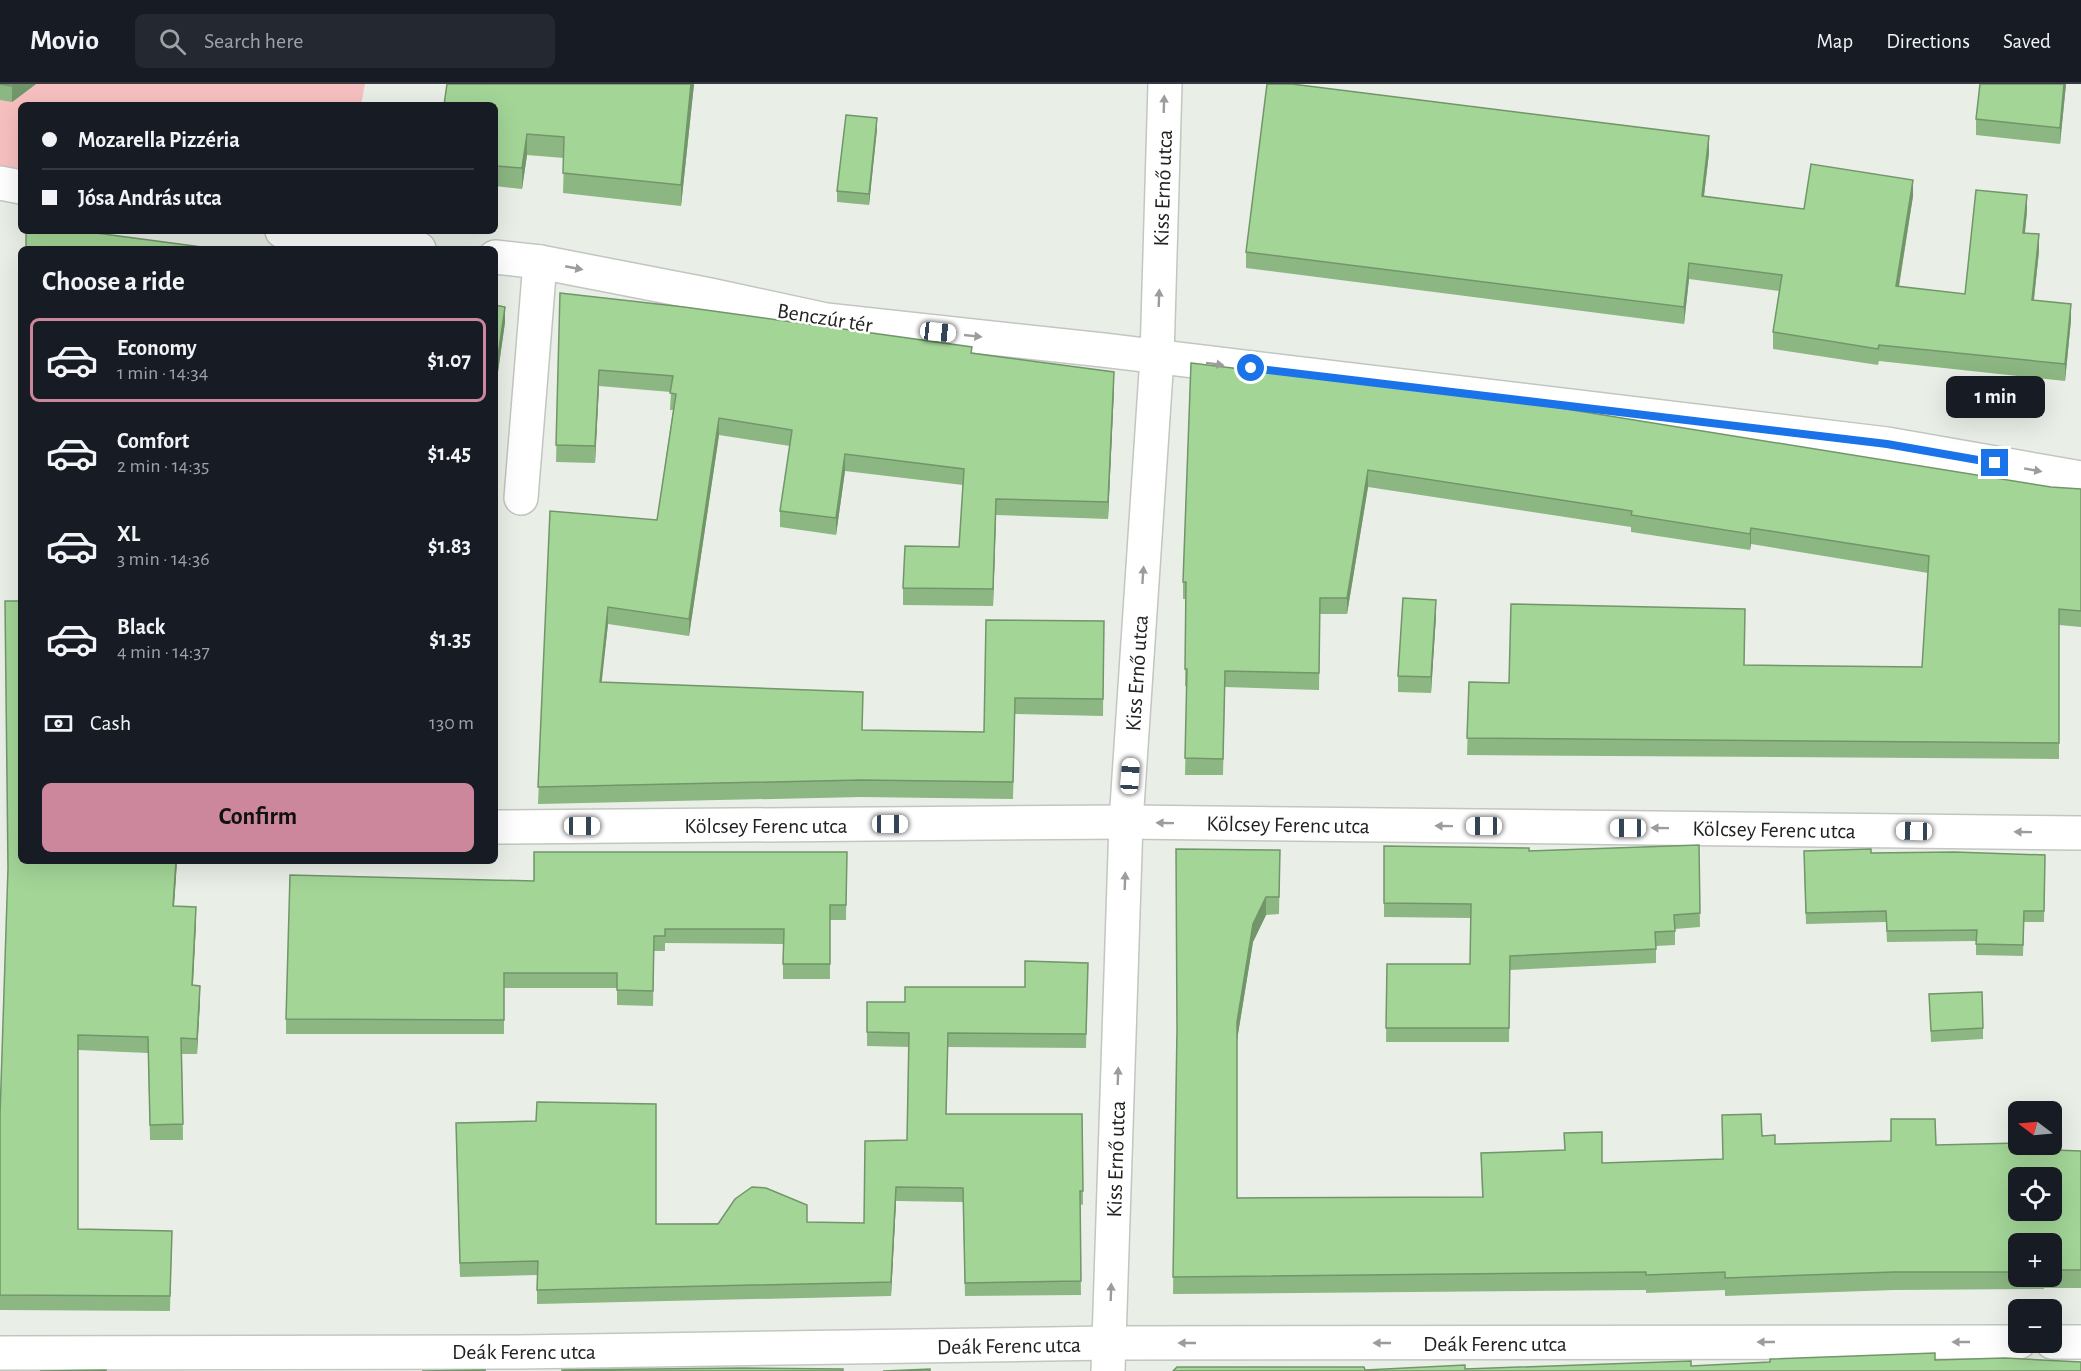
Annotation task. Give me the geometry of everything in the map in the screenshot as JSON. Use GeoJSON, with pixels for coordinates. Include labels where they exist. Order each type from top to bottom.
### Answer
{"type":"FeatureCollection","features":[{"type":"Feature","properties":{"kind":"street","name":"Kiss Ernő utca"},"geometry":{"type":"LineString","coordinates":[[1108,1357],[1126,822],[1157,357],[1165,84]]}},
{"type":"Feature","properties":{"kind":"street"},"geometry":{"type":"LineString","coordinates":[[0,183],[18,186]]}},
{"type":"Feature","properties":{"kind":"street"},"geometry":{"type":"LineString","coordinates":[[299,234],[390,246]]}},
{"type":"Feature","properties":{"kind":"street","name":"Benczúr tér"},"geometry":{"type":"LineString","coordinates":[[498,257],[540,262],[826,320],[1887,444],[2081,478]]}},
{"type":"Feature","properties":{"kind":"street"},"geometry":{"type":"LineString","coordinates":[[520,498],[540,262]]}},
{"type":"Feature","properties":{"kind":"street","name":"Kölcsey Ferenc utca"},"geometry":{"type":"LineString","coordinates":[[498,827],[1126,822],[2081,833]]}},
{"type":"Feature","properties":{"kind":"street","name":"Deák Ferenc utca"},"geometry":{"type":"LineString","coordinates":[[0,1353],[518,1361],[1108,1357],[2008,1342]]}},
{"type":"Feature","properties":{"kind":"street"},"geometry":{"type":"LineString","coordinates":[[2062,1342],[2081,1342]]}},
{"type":"Feature","properties":{"kind":"shaded area"},"geometry":{"type":"Polygon","coordinates":[[[0,84],[365,84],[362,102],[18,102],[18,186],[0,183],[0,84]]]}},
{"type":"Feature","properties":{"kind":"building"},"geometry":{"type":"Polygon","coordinates":[[[447,84],[691,84],[681,185],[563,173],[564,137],[527,134],[522,168],[498,166],[498,102],[444,102],[447,84]]]}},
{"type":"Feature","properties":{"kind":"building"},"geometry":{"type":"Polygon","coordinates":[[[1267,84],[1292,84],[1709,136],[1702,196],[1804,209],[1811,164],[1913,180],[1896,286],[1965,294],[1976,190],[2027,195],[2023,233],[2039,234],[2032,300],[2071,304],[2065,364],[1879,345],[1878,349],[1773,332],[1782,275],[1689,263],[1684,307],[1246,252],[1267,84]]]}},
{"type":"Feature","properties":{"kind":"building"},"geometry":{"type":"Polygon","coordinates":[[[1980,84],[2064,84],[2060,128],[1976,119],[1980,84]]]}},
{"type":"Feature","properties":{"kind":"building"},"geometry":{"type":"Polygon","coordinates":[[[846,115],[877,118],[869,194],[837,191],[846,115]]]}},
{"type":"Feature","properties":{"kind":"building"},"geometry":{"type":"Polygon","coordinates":[[[26,234],[104,234],[194,246],[26,246],[26,234]]]}},
{"type":"Feature","properties":{"kind":"building"},"geometry":{"type":"Polygon","coordinates":[[[560,293],[684,307],[972,347],[971,353],[1114,372],[1108,502],[996,499],[993,589],[903,588],[905,546],[959,547],[964,469],[845,454],[836,518],[780,511],[792,430],[719,418],[689,619],[608,607],[600,682],[863,692],[862,730],[984,732],[986,620],[1104,621],[1103,699],[1015,698],[1013,782],[861,780],[538,787],[550,511],[657,520],[676,394],[670,393],[673,376],[599,370],[595,446],[556,445],[560,293]]]}},
{"type":"Feature","properties":{"kind":"building"},"geometry":{"type":"Polygon","coordinates":[[[498,306],[505,307],[498,356],[498,306]]]}},
{"type":"Feature","properties":{"kind":"building"},"geometry":{"type":"Polygon","coordinates":[[[1191,363],[1535,404],[2051,487],[2081,489],[2081,611],[2059,609],[2059,743],[1467,738],[1469,682],[1509,683],[1511,604],[1745,609],[1744,665],[1922,667],[1929,556],[1751,528],[1750,534],[1631,515],[1632,511],[1368,470],[1347,598],[1320,598],[1319,673],[1225,671],[1223,759],[1185,758],[1187,669],[1185,669],[1186,582],[1183,582],[1191,363]]]}},
{"type":"Feature","properties":{"kind":"building"},"geometry":{"type":"Polygon","coordinates":[[[1403,598],[1436,600],[1431,677],[1398,676],[1403,598]]]}},
{"type":"Feature","properties":{"kind":"building"},"geometry":{"type":"Polygon","coordinates":[[[5,601],[18,601],[18,864],[176,864],[173,906],[196,907],[192,985],[200,986],[197,1039],[181,1038],[183,1124],[150,1125],[148,1037],[78,1035],[78,1229],[172,1231],[170,1296],[0,1295],[0,1115],[8,868],[5,601]]]}},
{"type":"Feature","properties":{"kind":"building"},"geometry":{"type":"Polygon","coordinates":[[[1699,845],[1700,913],[1674,915],[1675,931],[1655,932],[1656,949],[1510,956],[1509,1028],[1386,1028],[1387,964],[1470,964],[1471,904],[1384,903],[1384,846],[1529,848],[1529,851],[1699,845]]]}},
{"type":"Feature","properties":{"kind":"building"},"geometry":{"type":"Polygon","coordinates":[[[1176,849],[1280,850],[1279,897],[1266,897],[1253,924],[1237,1022],[1237,1198],[1483,1197],[1481,1153],[1565,1150],[1564,1133],[1602,1132],[1602,1163],[1723,1159],[1722,1115],[1761,1114],[1762,1136],[1775,1135],[1775,1144],[1891,1141],[1891,1119],[1935,1119],[1936,1145],[2008,1143],[2008,1155],[2062,1155],[2062,1150],[2081,1151],[2081,1270],[2062,1270],[2062,1233],[2008,1233],[2008,1272],[1894,1272],[1725,1278],[1725,1272],[1646,1275],[1646,1272],[1173,1277],[1177,1030],[1176,849]]]}},
{"type":"Feature","properties":{"kind":"building"},"geometry":{"type":"Polygon","coordinates":[[[1871,849],[1871,853],[1954,852],[2045,855],[2044,911],[2024,911],[2023,945],[1976,944],[1977,930],[1887,931],[1886,911],[1806,913],[1804,851],[1871,849]]]}},
{"type":"Feature","properties":{"kind":"building"},"geometry":{"type":"Polygon","coordinates":[[[534,852],[847,852],[846,905],[830,905],[830,964],[783,964],[784,929],[665,929],[665,936],[654,936],[653,991],[617,990],[617,973],[504,973],[504,1020],[286,1019],[290,875],[534,881],[534,852]]]}},
{"type":"Feature","properties":{"kind":"building"},"geometry":{"type":"Polygon","coordinates":[[[1025,961],[1088,963],[1086,1034],[948,1033],[946,1114],[1082,1114],[1081,1281],[965,1283],[963,1188],[896,1187],[891,1282],[537,1290],[538,1261],[460,1263],[456,1123],[536,1121],[537,1102],[656,1104],[656,1224],[718,1224],[735,1199],[752,1187],[766,1188],[807,1205],[807,1222],[864,1223],[865,1141],[907,1140],[909,1033],[867,1032],[867,1002],[905,1002],[905,987],[1025,987],[1025,961]]]}},
{"type":"Feature","properties":{"kind":"building"},"geometry":{"type":"Polygon","coordinates":[[[1982,992],[1983,1028],[1931,1031],[1929,994],[1982,992]]]}},
{"type":"Feature","properties":{"kind":"building"},"geometry":{"type":"Polygon","coordinates":[[[1935,1353],[1935,1360],[2005,1358],[2081,1362],[2081,1371],[1173,1371],[1177,1367],[1364,1367],[1365,1370],[1465,1365],[1465,1369],[1691,1361],[1691,1366],[1770,1362],[1770,1359],[1935,1353]]]}},
{"type":"Feature","properties":{"kind":"building"},"geometry":{"type":"Polygon","coordinates":[[[843,1369],[843,1371],[562,1371],[562,1370],[843,1369]]]}},
{"type":"Feature","properties":{"kind":"building"},"geometry":{"type":"Polygon","coordinates":[[[930,1369],[930,1371],[883,1371],[930,1369]]]}},
{"type":"Feature","properties":{"kind":"building"},"geometry":{"type":"Polygon","coordinates":[[[106,1370],[106,1371],[40,1371],[106,1370]]]}},
{"type":"Feature","properties":{"kind":"building"},"geometry":{"type":"Polygon","coordinates":[[[485,1370],[485,1371],[422,1371],[485,1370]]]}},
{"type":"Feature","properties":{"kind":"route"},"geometry":{"type":"LineString","coordinates":[[1251,368],[1887,444],[1995,463]]}}]}
